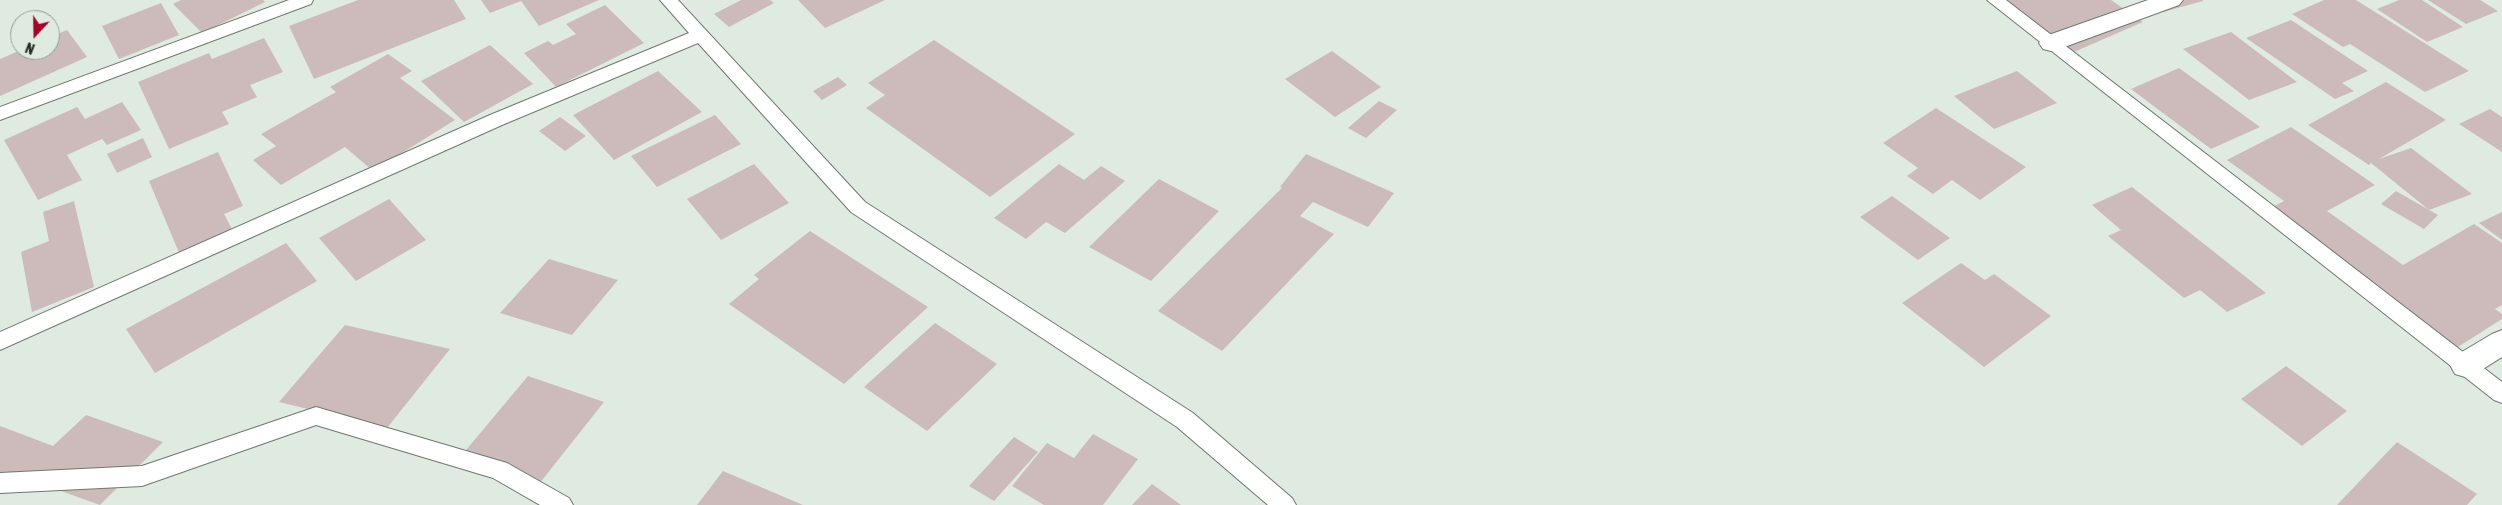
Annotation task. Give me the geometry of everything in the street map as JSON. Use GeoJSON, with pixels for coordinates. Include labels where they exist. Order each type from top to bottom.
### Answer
{"type":"FeatureCollection","features":[{"type":"Feature","properties":{"kind":"street"},"geometry":{"type":"LineString","coordinates":[[2051,43],[2171,0]]}},
{"type":"Feature","properties":{"kind":"street"},"geometry":{"type":"LineString","coordinates":[[2465,365],[2502,342]]}},
{"type":"Feature","properties":{"kind":"lane"},"geometry":{"type":"LineString","coordinates":[[0,114],[305,0]]}},
{"type":"Feature","properties":{"kind":"lane"},"geometry":{"type":"LineString","coordinates":[[668,0],[858,207],[1186,420],[1284,505]]}},
{"type":"Feature","properties":{"kind":"lane"},"geometry":{"type":"LineString","coordinates":[[1995,0],[2502,394]]}},
{"type":"Feature","properties":{"kind":"lane"},"geometry":{"type":"LineString","coordinates":[[0,341],[496,120],[701,34]]}},
{"type":"Feature","properties":{"kind":"lane"},"geometry":{"type":"LineString","coordinates":[[0,483],[142,476],[316,416],[499,470],[561,505]]}},
{"type":"Feature","properties":{"kind":"building"},"geometry":{"type":"Polygon","coordinates":[[[181,0],[263,0],[265,2],[202,33],[173,4],[181,0]]]}},
{"type":"Feature","properties":{"kind":"building"},"geometry":{"type":"Polygon","coordinates":[[[358,0],[454,0],[466,19],[314,79],[289,26],[358,0]]]}},
{"type":"Feature","properties":{"kind":"building"},"geometry":{"type":"Polygon","coordinates":[[[481,0],[599,0],[539,26],[521,1],[490,13],[481,0]]]}},
{"type":"Feature","properties":{"kind":"building"},"geometry":{"type":"Polygon","coordinates":[[[741,0],[770,0],[774,3],[729,27],[714,14],[741,0]]]}},
{"type":"Feature","properties":{"kind":"building"},"geometry":{"type":"Polygon","coordinates":[[[798,0],[885,0],[825,28],[798,0]]]}},
{"type":"Feature","properties":{"kind":"building"},"geometry":{"type":"Polygon","coordinates":[[[1989,0],[2111,0],[2143,22],[2067,55],[1989,0]]]}},
{"type":"Feature","properties":{"kind":"building"},"geometry":{"type":"Polygon","coordinates":[[[2148,0],[2203,0],[2203,1],[2163,12],[2148,0]]]}},
{"type":"Feature","properties":{"kind":"building"},"geometry":{"type":"Polygon","coordinates":[[[2324,0],[2356,0],[2469,71],[2425,92],[2350,44],[2343,47],[2292,14],[2324,0]]]}},
{"type":"Feature","properties":{"kind":"building"},"geometry":{"type":"Polygon","coordinates":[[[2399,0],[2422,0],[2463,27],[2427,42],[2377,9],[2399,0]]]}},
{"type":"Feature","properties":{"kind":"building"},"geometry":{"type":"Polygon","coordinates":[[[2428,0],[2480,0],[2498,11],[2466,24],[2428,0]]]}},
{"type":"Feature","properties":{"kind":"building"},"geometry":{"type":"Polygon","coordinates":[[[161,3],[179,35],[119,59],[102,26],[161,3]]]}},
{"type":"Feature","properties":{"kind":"building"},"geometry":{"type":"Polygon","coordinates":[[[605,5],[644,43],[556,87],[524,53],[548,41],[553,45],[576,34],[566,24],[605,5]]]}},
{"type":"Feature","properties":{"kind":"building"},"geometry":{"type":"Polygon","coordinates":[[[2291,20],[2368,71],[2342,83],[2354,91],[2335,99],[2246,38],[2291,20]]]}},
{"type":"Feature","properties":{"kind":"building"},"geometry":{"type":"Polygon","coordinates":[[[67,30],[87,57],[0,96],[0,59],[10,55],[10,60],[60,60],[60,33],[67,30]]]}},
{"type":"Feature","properties":{"kind":"building"},"geometry":{"type":"Polygon","coordinates":[[[2231,32],[2297,82],[2249,100],[2183,49],[2231,32]]]}},
{"type":"Feature","properties":{"kind":"building"},"geometry":{"type":"Polygon","coordinates":[[[264,38],[283,72],[250,85],[257,97],[222,112],[229,124],[169,149],[138,82],[209,53],[212,59],[264,38]]]}},
{"type":"Feature","properties":{"kind":"building"},"geometry":{"type":"Polygon","coordinates":[[[934,40],[1075,134],[990,197],[866,108],[885,95],[868,83],[934,40]]]}},
{"type":"Feature","properties":{"kind":"building"},"geometry":{"type":"Polygon","coordinates":[[[490,45],[533,84],[464,122],[421,81],[490,45]]]}},
{"type":"Feature","properties":{"kind":"building"},"geometry":{"type":"Polygon","coordinates":[[[1332,51],[1381,87],[1335,117],[1285,79],[1332,51]]]}},
{"type":"Feature","properties":{"kind":"building"},"geometry":{"type":"Polygon","coordinates":[[[388,54],[412,71],[400,78],[455,120],[373,171],[345,147],[281,185],[253,160],[276,146],[261,134],[336,92],[330,87],[388,54]]]}},
{"type":"Feature","properties":{"kind":"building"},"geometry":{"type":"Polygon","coordinates":[[[2179,68],[2260,127],[2211,149],[2131,89],[2179,68]]]}},
{"type":"Feature","properties":{"kind":"building"},"geometry":{"type":"Polygon","coordinates":[[[658,71],[702,112],[614,160],[573,115],[658,71]]]}},
{"type":"Feature","properties":{"kind":"building"},"geometry":{"type":"Polygon","coordinates":[[[2017,71],[2057,103],[1994,129],[1954,96],[2017,71]]]}},
{"type":"Feature","properties":{"kind":"building"},"geometry":{"type":"Polygon","coordinates":[[[838,77],[847,85],[822,100],[813,91],[838,77]]]}},
{"type":"Feature","properties":{"kind":"building"},"geometry":{"type":"Polygon","coordinates":[[[2386,82],[2446,120],[2379,159],[2411,148],[2472,194],[2429,210],[2371,163],[2369,165],[2308,125],[2386,82]]]}},
{"type":"Feature","properties":{"kind":"building"},"geometry":{"type":"Polygon","coordinates":[[[1379,101],[1397,110],[1366,138],[1348,128],[1379,101]]]}},
{"type":"Feature","properties":{"kind":"building"},"geometry":{"type":"Polygon","coordinates":[[[122,102],[141,130],[107,145],[102,139],[67,155],[82,180],[38,200],[4,140],[77,107],[85,119],[122,102]]]}},
{"type":"Feature","properties":{"kind":"building"},"geometry":{"type":"Polygon","coordinates":[[[1936,108],[2026,167],[1980,200],[1952,180],[1933,194],[1907,176],[1918,168],[1883,143],[1936,108]]]}},
{"type":"Feature","properties":{"kind":"building"},"geometry":{"type":"Polygon","coordinates":[[[2490,109],[2502,117],[2502,152],[2459,124],[2490,109]]]}},
{"type":"Feature","properties":{"kind":"building"},"geometry":{"type":"Polygon","coordinates":[[[715,115],[741,144],[657,187],[631,156],[715,115]]]}},
{"type":"Feature","properties":{"kind":"building"},"geometry":{"type":"Polygon","coordinates":[[[560,117],[586,136],[565,151],[539,131],[560,117]]]}},
{"type":"Feature","properties":{"kind":"building"},"geometry":{"type":"Polygon","coordinates":[[[2291,127],[2375,185],[2327,211],[2403,265],[2474,224],[2502,243],[2502,305],[2495,309],[2502,314],[2502,319],[2450,352],[2261,213],[2284,201],[2227,160],[2291,127]]]}},
{"type":"Feature","properties":{"kind":"building"},"geometry":{"type":"Polygon","coordinates":[[[143,138],[152,157],[117,173],[107,154],[143,138]]]}},
{"type":"Feature","properties":{"kind":"building"},"geometry":{"type":"Polygon","coordinates":[[[218,152],[243,206],[224,214],[233,231],[180,255],[149,181],[218,152]]]}},
{"type":"Feature","properties":{"kind":"building"},"geometry":{"type":"Polygon","coordinates":[[[1306,154],[1394,193],[1368,227],[1313,202],[1300,216],[1334,234],[1222,351],[1158,311],[1282,188],[1280,187],[1306,154]]]}},
{"type":"Feature","properties":{"kind":"building"},"geometry":{"type":"Polygon","coordinates":[[[754,164],[789,203],[721,240],[687,199],[754,164]]]}},
{"type":"Feature","properties":{"kind":"building"},"geometry":{"type":"Polygon","coordinates":[[[1059,164],[1084,180],[1101,166],[1125,181],[1065,233],[1046,222],[1026,239],[994,218],[1059,164]]]}},
{"type":"Feature","properties":{"kind":"building"},"geometry":{"type":"Polygon","coordinates":[[[1159,179],[1219,211],[1151,281],[1089,247],[1159,179]]]}},
{"type":"Feature","properties":{"kind":"building"},"geometry":{"type":"Polygon","coordinates":[[[2132,187],[2266,293],[2227,312],[2200,290],[2184,298],[2108,236],[2121,230],[2092,205],[2132,187]]]}},
{"type":"Feature","properties":{"kind":"building"},"geometry":{"type":"Polygon","coordinates":[[[2396,191],[2438,215],[2424,229],[2381,204],[2396,191]]]}},
{"type":"Feature","properties":{"kind":"building"},"geometry":{"type":"Polygon","coordinates":[[[1892,196],[1950,238],[1918,260],[1860,217],[1892,196]]]}},
{"type":"Feature","properties":{"kind":"building"},"geometry":{"type":"Polygon","coordinates":[[[389,199],[426,240],[356,281],[319,238],[389,199]]]}},
{"type":"Feature","properties":{"kind":"building"},"geometry":{"type":"Polygon","coordinates":[[[74,201],[94,287],[32,312],[21,252],[49,241],[43,212],[74,201]]]}},
{"type":"Feature","properties":{"kind":"building"},"geometry":{"type":"Polygon","coordinates":[[[2502,212],[2502,240],[2479,223],[2502,212]]]}},
{"type":"Feature","properties":{"kind":"building"},"geometry":{"type":"Polygon","coordinates":[[[810,231],[928,307],[844,384],[729,304],[759,279],[754,275],[810,231]]]}},
{"type":"Feature","properties":{"kind":"building"},"geometry":{"type":"Polygon","coordinates":[[[286,243],[317,281],[155,373],[126,329],[286,243]]]}},
{"type":"Feature","properties":{"kind":"building"},"geometry":{"type":"Polygon","coordinates":[[[549,259],[618,280],[572,335],[500,313],[549,259]]]}},
{"type":"Feature","properties":{"kind":"building"},"geometry":{"type":"Polygon","coordinates":[[[1961,263],[1985,280],[1994,274],[2051,316],[1984,367],[1902,303],[1961,263]]]}},
{"type":"Feature","properties":{"kind":"building"},"geometry":{"type":"Polygon","coordinates":[[[935,323],[997,364],[927,431],[864,387],[935,323]]]}},
{"type":"Feature","properties":{"kind":"building"},"geometry":{"type":"Polygon","coordinates":[[[345,325],[450,349],[387,428],[279,402],[345,325]]]}},
{"type":"Feature","properties":{"kind":"building"},"geometry":{"type":"Polygon","coordinates":[[[2286,366],[2347,411],[2302,446],[2241,399],[2286,366]]]}},
{"type":"Feature","properties":{"kind":"building"},"geometry":{"type":"Polygon","coordinates":[[[528,376],[604,402],[539,484],[461,456],[528,376]]]}},
{"type":"Feature","properties":{"kind":"building"},"geometry":{"type":"Polygon","coordinates":[[[86,415],[163,442],[100,505],[8,472],[0,480],[0,426],[53,446],[86,415]]]}},
{"type":"Feature","properties":{"kind":"building"},"geometry":{"type":"Polygon","coordinates":[[[1093,434],[1138,459],[1103,505],[1044,505],[1012,486],[1047,443],[1074,458],[1093,434]]]}},
{"type":"Feature","properties":{"kind":"building"},"geometry":{"type":"Polygon","coordinates":[[[1014,437],[1038,452],[994,501],[969,486],[1014,437]]]}},
{"type":"Feature","properties":{"kind":"building"},"geometry":{"type":"Polygon","coordinates":[[[2397,442],[2477,494],[2467,505],[2337,505],[2397,442]]]}},
{"type":"Feature","properties":{"kind":"building"},"geometry":{"type":"Polygon","coordinates":[[[723,471],[803,505],[697,505],[723,471]]]}},
{"type":"Feature","properties":{"kind":"building"},"geometry":{"type":"Polygon","coordinates":[[[1152,484],[1181,505],[1132,505],[1152,484]]]}}]}
